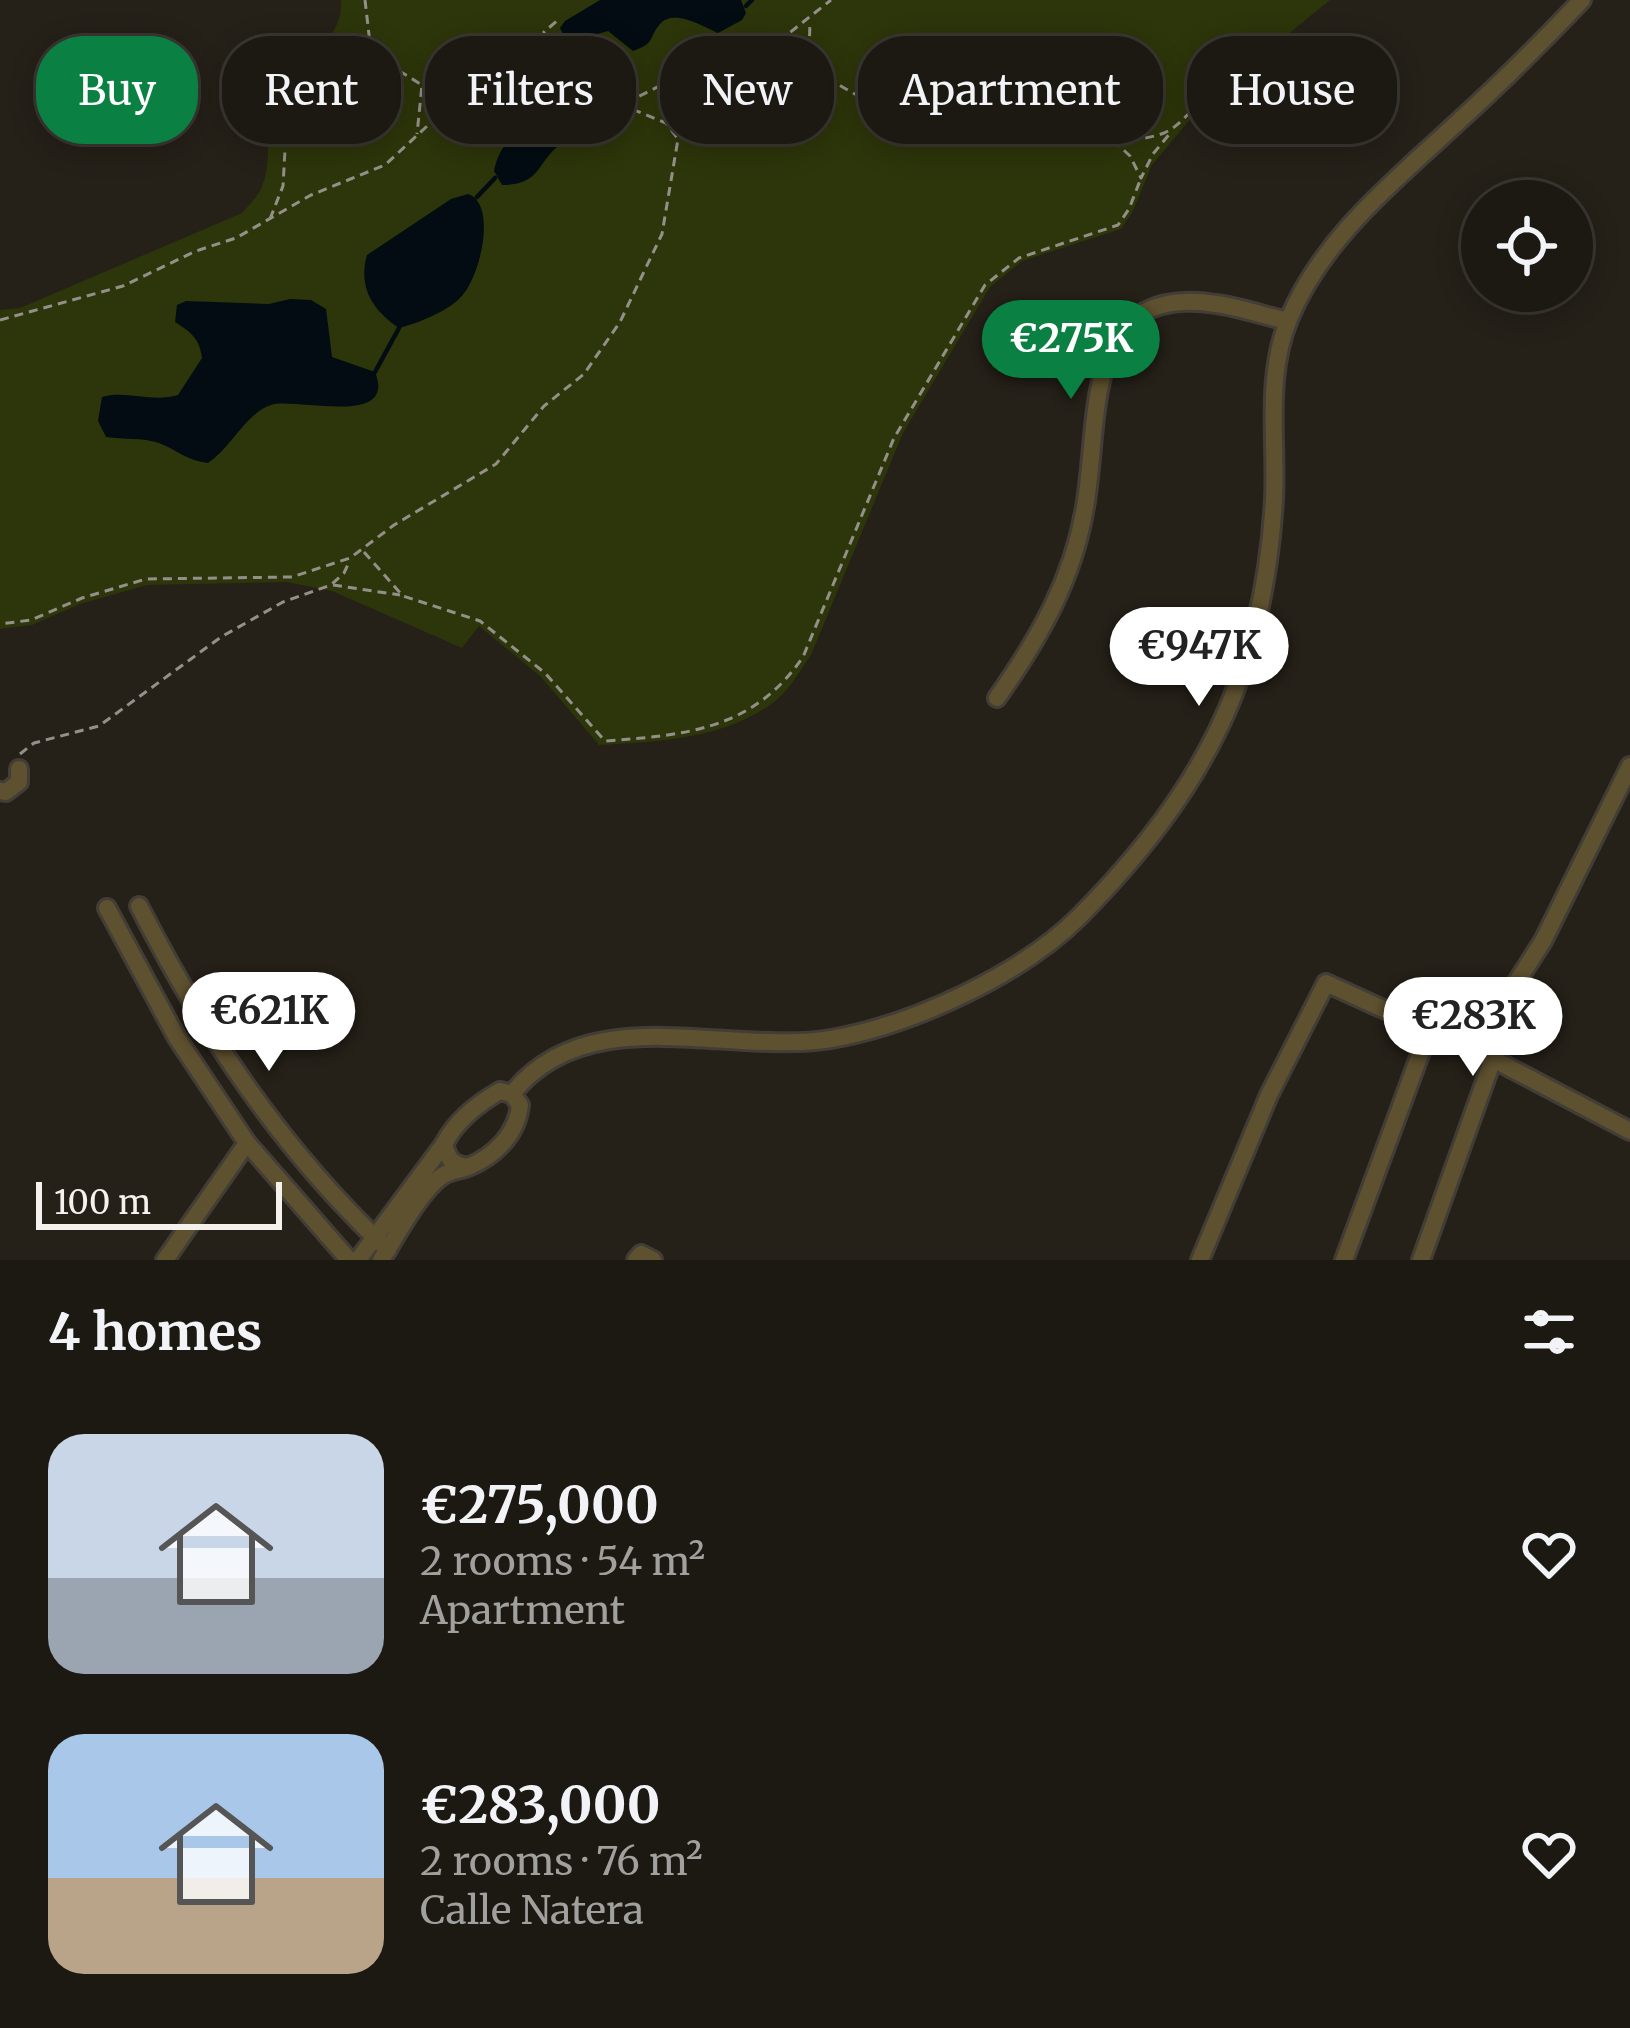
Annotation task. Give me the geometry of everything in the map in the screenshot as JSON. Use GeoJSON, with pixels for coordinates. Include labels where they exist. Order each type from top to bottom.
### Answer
{"type":"FeatureCollection","features":[{"type":"Feature","properties":{"kind":"street"},"geometry":{"type":"LineString","coordinates":[[512,1094],[555,1056],[615,1040],[828,1040],[907,1021],[999,976],[1078,917],[1152,837],[1187,790],[1227,713],[1253,642],[1268,564],[1274,494],[1273,402],[1288,321],[1309,280],[1357,215],[1518,68],[1582,0]]}},
{"type":"Feature","properties":{"kind":"street"},"geometry":{"type":"LineString","coordinates":[[998,698],[1040,636],[1070,573],[1085,508],[1100,380],[1108,349],[1123,328],[1146,310],[1175,302],[1215,304],[1288,321]]}},
{"type":"Feature","properties":{"kind":"street"},"geometry":{"type":"LineString","coordinates":[[1421,1260],[1511,992],[1543,941],[1630,766]]}},
{"type":"Feature","properties":{"kind":"street"},"geometry":{"type":"LineString","coordinates":[[0,791],[19,782],[19,769]]}},
{"type":"Feature","properties":{"kind":"street"},"geometry":{"type":"LineString","coordinates":[[140,906],[202,1024],[269,1120],[381,1249]]}},
{"type":"Feature","properties":{"kind":"street"},"geometry":{"type":"LineString","coordinates":[[107,908],[177,1038],[247,1143],[353,1260],[381,1249],[443,1174],[467,1168],[496,1150],[518,1121],[520,1105],[512,1094],[500,1091],[480,1102],[444,1144],[381,1249]]}},
{"type":"Feature","properties":{"kind":"street"},"geometry":{"type":"LineString","coordinates":[[1200,1260],[1269,1095],[1326,983],[1489,1057],[1630,1131]]}},
{"type":"Feature","properties":{"kind":"street"},"geometry":{"type":"LineString","coordinates":[[177,1038],[202,1024]]}},
{"type":"Feature","properties":{"kind":"street"},"geometry":{"type":"LineString","coordinates":[[1344,1260],[1428,1033]]}},
{"type":"Feature","properties":{"kind":"street"},"geometry":{"type":"LineString","coordinates":[[165,1260],[247,1143]]}},
{"type":"Feature","properties":{"kind":"street"},"geometry":{"type":"LineString","coordinates":[[444,1144],[454,1165],[467,1168]]}},
{"type":"Feature","properties":{"kind":"street"},"geometry":{"type":"LineString","coordinates":[[636,1260],[641,1254],[653,1260]]}},
{"type":"Feature","properties":{"kind":"path"},"geometry":{"type":"LineString","coordinates":[[781,36],[831,0]]}},
{"type":"Feature","properties":{"kind":"path"},"geometry":{"type":"LineString","coordinates":[[366,1],[369,36]]}},
{"type":"Feature","properties":{"kind":"path"},"geometry":{"type":"LineString","coordinates":[[810,18],[810,36]]}},
{"type":"Feature","properties":{"kind":"path"},"geometry":{"type":"LineString","coordinates":[[544,36],[558,20]]}},
{"type":"Feature","properties":{"kind":"path"},"geometry":{"type":"LineString","coordinates":[[401,72],[425,87]]}},
{"type":"Feature","properties":{"kind":"path"},"geometry":{"type":"LineString","coordinates":[[416,134],[422,86]]}},
{"type":"Feature","properties":{"kind":"path"},"geometry":{"type":"LineString","coordinates":[[331,585],[403,596],[480,621],[545,673],[604,741],[707,728],[752,708],[783,687],[803,657],[894,438],[985,285],[1019,258],[1118,225],[1153,154],[1187,114]]}},
{"type":"Feature","properties":{"kind":"path"},"geometry":{"type":"LineString","coordinates":[[1163,133],[1177,125]]}},
{"type":"Feature","properties":{"kind":"path"},"geometry":{"type":"LineString","coordinates":[[0,320],[122,286],[269,220],[311,195],[385,165],[425,126]]}},
{"type":"Feature","properties":{"kind":"path"},"geometry":{"type":"LineString","coordinates":[[269,220],[283,186],[285,144]]}},
{"type":"Feature","properties":{"kind":"path"},"geometry":{"type":"LineString","coordinates":[[0,624],[31,620],[82,598],[146,580],[292,577],[350,558],[394,525],[496,464],[544,406],[584,374],[620,322],[662,234],[677,144]]}},
{"type":"Feature","properties":{"kind":"path"},"geometry":{"type":"LineString","coordinates":[[1117,144],[1130,156],[1141,178]]}},
{"type":"Feature","properties":{"kind":"path"},"geometry":{"type":"LineString","coordinates":[[362,549],[403,596]]}},
{"type":"Feature","properties":{"kind":"path"},"geometry":{"type":"LineString","coordinates":[[19,769],[20,750],[99,726],[221,637],[283,602],[331,585],[344,573],[350,558]]}},
{"type":"Feature","properties":{"kind":"green space"},"geometry":{"type":"Polygon","coordinates":[[[341,0],[1330,0],[1286,36],[1187,36],[1187,123],[1152,165],[1121,229],[1022,261],[990,287],[903,433],[811,655],[782,695],[751,716],[710,732],[599,745],[541,677],[479,626],[462,648],[332,591],[286,582],[147,585],[80,604],[32,625],[0,629],[0,310],[20,308],[242,213],[265,178],[268,144],[401,144],[401,36],[330,36],[340,16],[341,0]]]}},
{"type":"Feature","properties":{"kind":"shaded area"},"geometry":{"type":"Polygon","coordinates":[[[600,0],[741,0],[746,13],[718,33],[689,20],[666,20],[648,43],[636,50],[636,36],[614,36],[608,31],[567,36],[560,28],[600,0]]]}},
{"type":"Feature","properties":{"kind":"shaded area"},"geometry":{"type":"Polygon","coordinates":[[[506,144],[561,144],[533,176],[516,184],[502,185],[494,171],[506,144]]]}},
{"type":"Feature","properties":{"kind":"shaded area"},"geometry":{"type":"Polygon","coordinates":[[[468,194],[477,201],[484,226],[474,275],[448,308],[399,328],[370,297],[364,277],[367,255],[451,199],[468,194]]]}},
{"type":"Feature","properties":{"kind":"shaded area"},"geometry":{"type":"Polygon","coordinates":[[[311,300],[326,309],[332,357],[375,372],[378,389],[372,400],[340,406],[271,405],[254,415],[208,463],[153,441],[106,437],[98,421],[102,397],[178,395],[202,358],[194,337],[175,322],[177,305],[186,301],[269,304],[311,300]]]}},
{"type":"Feature","properties":{"kind":"waterway"},"geometry":{"type":"LineString","coordinates":[[746,6],[752,0]]}},
{"type":"Feature","properties":{"kind":"waterway"},"geometry":{"type":"LineString","coordinates":[[477,197],[495,178]]}},
{"type":"Feature","properties":{"kind":"waterway"},"geometry":{"type":"LineString","coordinates":[[375,372],[399,328]]}}]}
